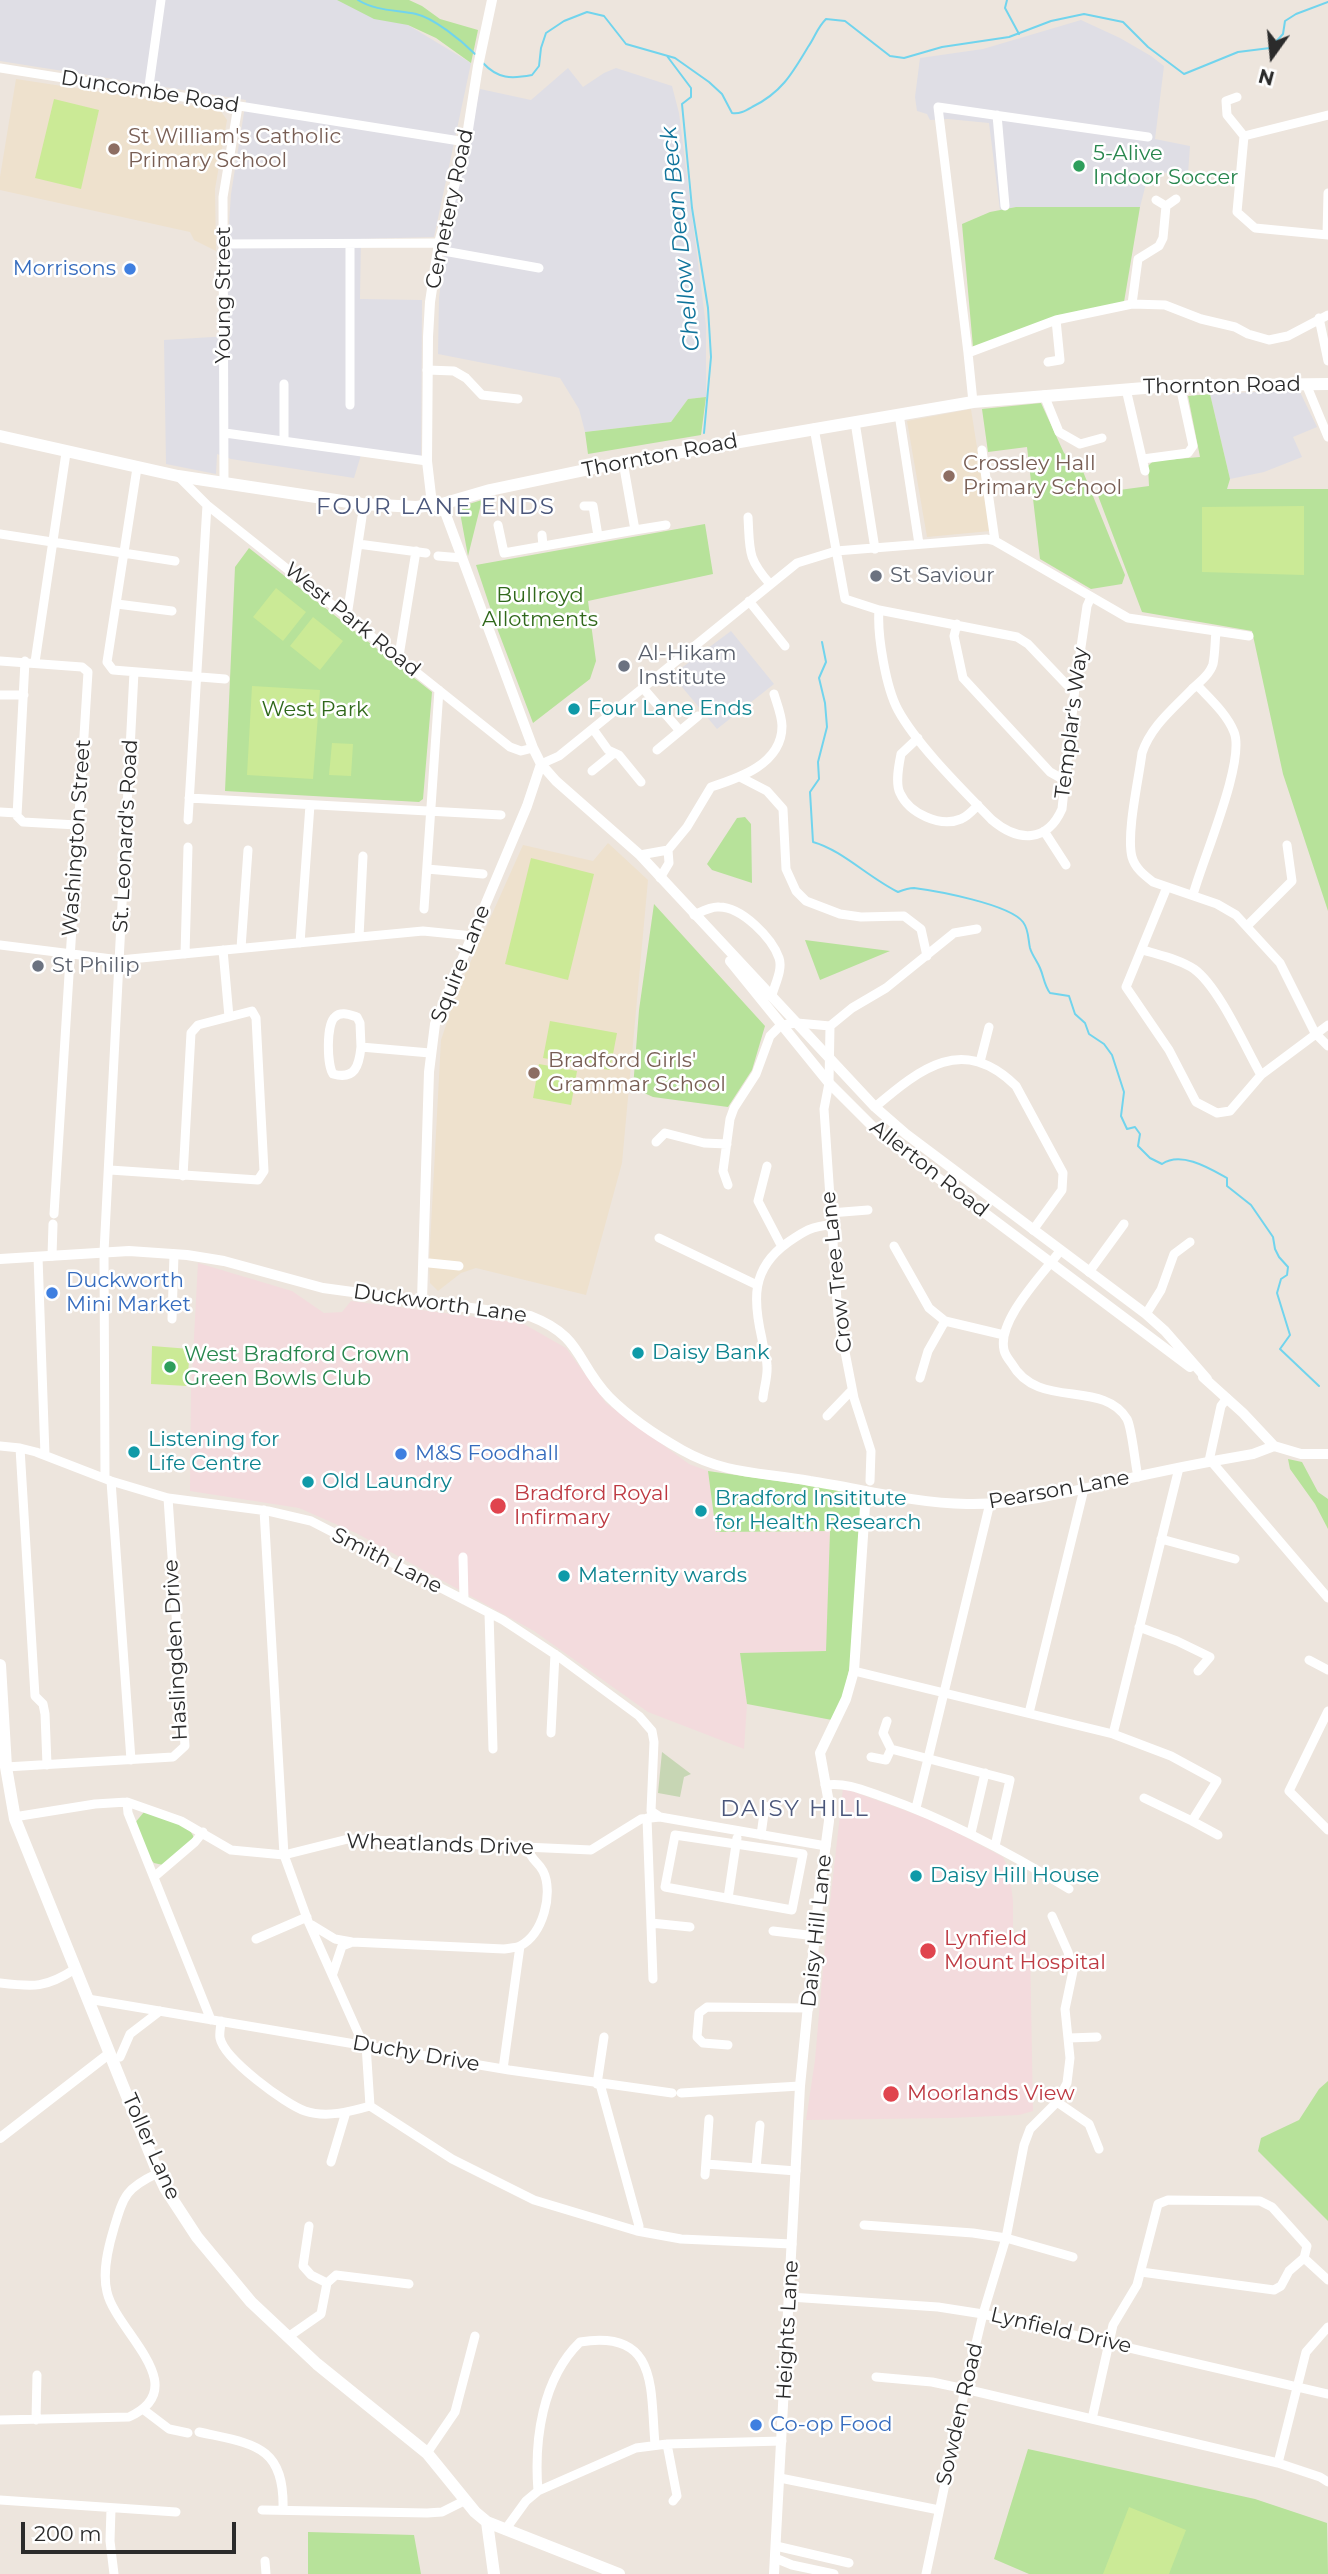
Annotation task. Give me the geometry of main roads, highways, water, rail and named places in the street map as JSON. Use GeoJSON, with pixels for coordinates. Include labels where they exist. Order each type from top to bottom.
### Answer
{"type":"FeatureCollection","features":[{"type":"Feature","properties":{"kind":"main road","name":"Thornton Road"},"geometry":{"type":"LineString","coordinates":[[2,435],[66,453],[178,476],[396,508],[437,504],[623,462],[973,402],[1180,386],[1328,384]]}},
{"type":"Feature","properties":{"kind":"main road","name":"Toller Lane"},"geometry":{"type":"LineString","coordinates":[[0,1665],[6,1768],[15,1816],[75,1969],[115,2055],[165,2188],[197,2237],[251,2302],[317,2364],[427,2453],[487,2522]]}},
{"type":"Feature","properties":{"kind":"main road"},"geometry":{"type":"LineString","coordinates":[[487,2522],[619,2574]]}},
{"type":"Feature","properties":{"kind":"main road"},"geometry":{"type":"LineString","coordinates":[[487,2522],[494,2574]]}},
{"type":"Feature","properties":{"kind":"waterway"},"geometry":{"type":"LineString","coordinates":[[358,0],[379,8],[423,16],[475,54]]}},
{"type":"Feature","properties":{"kind":"waterway"},"geometry":{"type":"LineString","coordinates":[[1007,0],[1005,8],[1019,34]]}},
{"type":"Feature","properties":{"kind":"waterway"},"geometry":{"type":"LineString","coordinates":[[483,63],[500,75],[532,75],[539,66],[546,33],[564,21],[587,12],[604,16],[626,44],[675,58],[709,82],[722,94],[732,113],[738,113],[762,102],[778,89],[791,74],[826,19],[845,21],[890,56],[904,58],[942,47],[1009,37],[1051,21],[1084,14],[1123,22],[1148,47],[1184,74],[1238,52],[1270,48],[1283,34],[1285,21],[1328,2]]}},
{"type":"Feature","properties":{"kind":"waterway","name":"Chellow Dean Beck"},"geometry":{"type":"LineString","coordinates":[[667,56],[691,88],[691,97],[682,104],[692,208],[708,308],[711,357],[704,433]]}},
{"type":"Feature","properties":{"kind":"waterway","name":"Chellow Dean Beck"},"geometry":{"type":"LineString","coordinates":[[822,642],[826,662],[819,678],[827,727],[818,762],[819,779],[810,792],[813,842],[834,851],[898,892],[914,888],[972,899],[1015,915],[1023,922],[1031,951],[1050,993],[1069,996],[1075,1014],[1085,1023],[1089,1034],[1104,1044],[1112,1055],[1124,1092],[1121,1116],[1127,1129],[1135,1127],[1140,1134],[1138,1146],[1150,1158],[1162,1164],[1170,1160],[1186,1160],[1227,1178],[1227,1186],[1251,1205],[1273,1237],[1275,1249],[1288,1267],[1287,1275],[1281,1279],[1277,1293],[1290,1335],[1280,1349],[1319,1386]]}},
{"type":"Feature","properties":{"kind":"place","name":"St William's Catholic Primary School"},"geometry":{"type":"Point","coordinates":[114,149]}},
{"type":"Feature","properties":{"kind":"place","name":"5-Alive Indoor Soccer"},"geometry":{"type":"Point","coordinates":[1079,166]}},
{"type":"Feature","properties":{"kind":"place","name":"Morrisons"},"geometry":{"type":"Point","coordinates":[130,269]}},
{"type":"Feature","properties":{"kind":"place","name":"Crossley Hall Primary School"},"geometry":{"type":"Point","coordinates":[949,476]}},
{"type":"Feature","properties":{"kind":"place","name":"St Saviour"},"geometry":{"type":"Point","coordinates":[876,576]}},
{"type":"Feature","properties":{"kind":"place","name":"Al-Hikam Institute"},"geometry":{"type":"Point","coordinates":[624,666]}},
{"type":"Feature","properties":{"kind":"place","name":"Four Lane Ends"},"geometry":{"type":"Point","coordinates":[574,709]}},
{"type":"Feature","properties":{"kind":"place","name":"St Philip"},"geometry":{"type":"Point","coordinates":[38,966]}},
{"type":"Feature","properties":{"kind":"place","name":"Bradford Girls' Grammar School"},"geometry":{"type":"Point","coordinates":[534,1073]}},
{"type":"Feature","properties":{"kind":"place","name":"Duckworth Mini Market"},"geometry":{"type":"Point","coordinates":[52,1293]}},
{"type":"Feature","properties":{"kind":"place","name":"Daisy Bank"},"geometry":{"type":"Point","coordinates":[638,1353]}},
{"type":"Feature","properties":{"kind":"place","name":"West Bradford Crown Green Bowls Club"},"geometry":{"type":"Point","coordinates":[170,1367]}},
{"type":"Feature","properties":{"kind":"place","name":"Listening for Life Centre"},"geometry":{"type":"Point","coordinates":[134,1452]}},
{"type":"Feature","properties":{"kind":"place","name":"M&S Foodhall"},"geometry":{"type":"Point","coordinates":[401,1454]}},
{"type":"Feature","properties":{"kind":"place","name":"Old Laundry"},"geometry":{"type":"Point","coordinates":[308,1482]}},
{"type":"Feature","properties":{"kind":"place","name":"Bradford Royal Infirmary"},"geometry":{"type":"Point","coordinates":[498,1506]}},
{"type":"Feature","properties":{"kind":"place","name":"Bradford Insititute for Health Research"},"geometry":{"type":"Point","coordinates":[701,1511]}},
{"type":"Feature","properties":{"kind":"place","name":"Maternity wards"},"geometry":{"type":"Point","coordinates":[564,1576]}},
{"type":"Feature","properties":{"kind":"place","name":"Daisy Hill House"},"geometry":{"type":"Point","coordinates":[916,1876]}},
{"type":"Feature","properties":{"kind":"place","name":"Lynfield Mount Hospital"},"geometry":{"type":"Point","coordinates":[928,1951]}},
{"type":"Feature","properties":{"kind":"place","name":"Moorlands View"},"geometry":{"type":"Point","coordinates":[891,2094]}},
{"type":"Feature","properties":{"kind":"place","name":"Co-op Food"},"geometry":{"type":"Point","coordinates":[756,2425]}},
{"type":"Feature","properties":{"kind":"district","name":"FOUR LANE ENDS"},"geometry":{"type":"Point","coordinates":[436,507]}},
{"type":"Feature","properties":{"kind":"district","name":"DAISY HILL"},"geometry":{"type":"Point","coordinates":[795,1809]}},
{"type":"Feature","properties":{"kind":"park label","name":"Bullroyd Allotments"},"geometry":{"type":"Point","coordinates":[540,608]}},
{"type":"Feature","properties":{"kind":"park label","name":"West Park"},"geometry":{"type":"Point","coordinates":[315,710]}}]}
